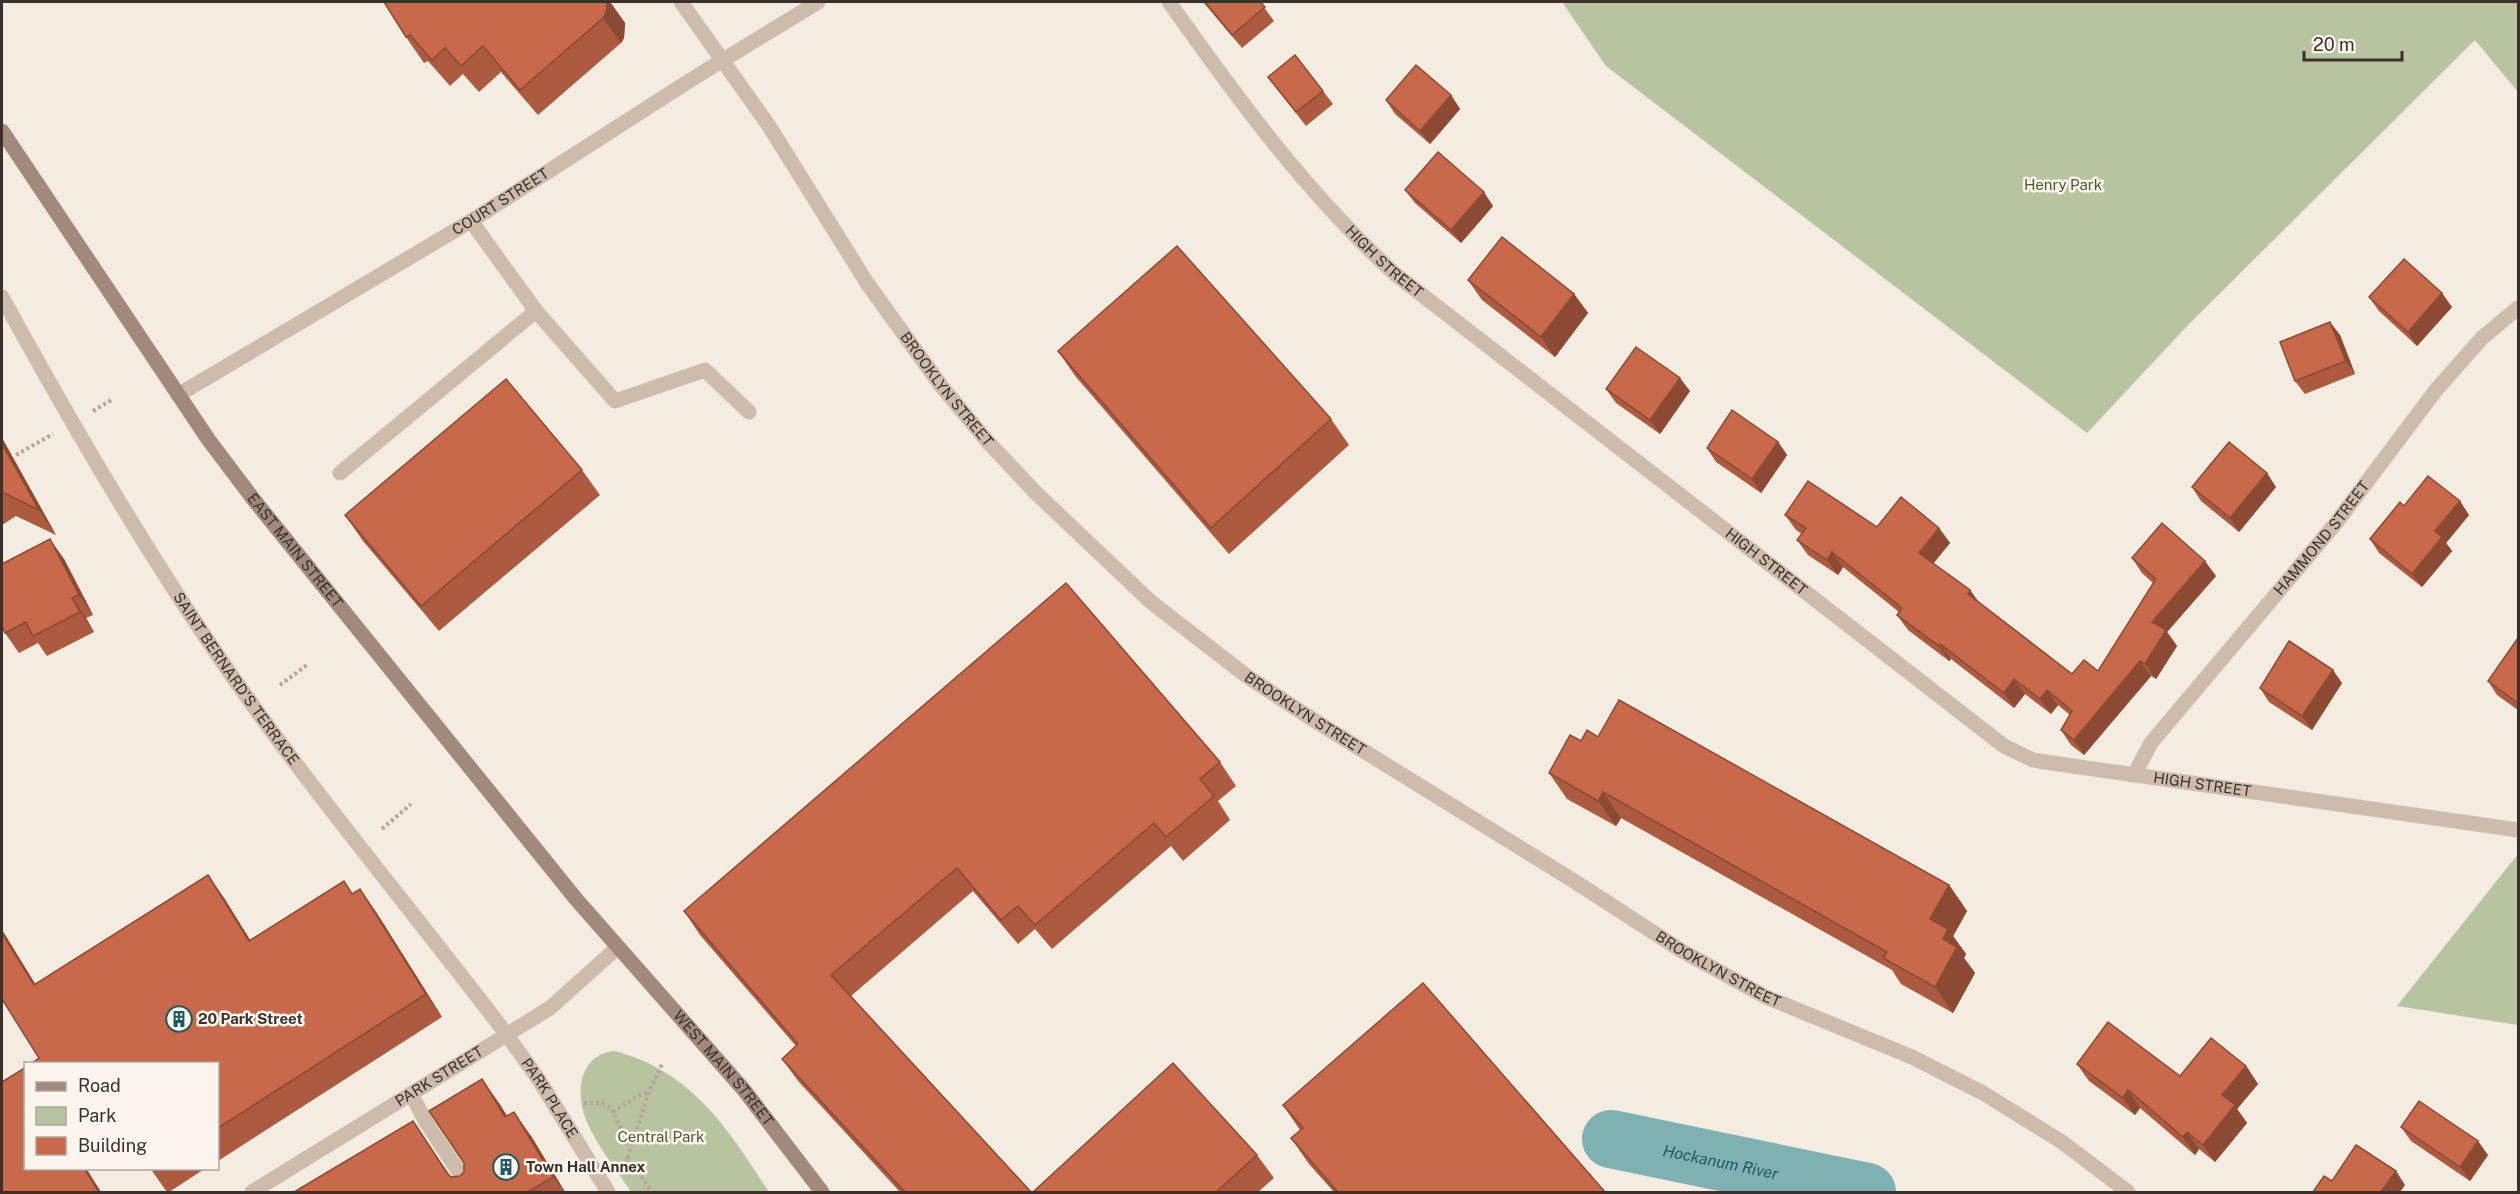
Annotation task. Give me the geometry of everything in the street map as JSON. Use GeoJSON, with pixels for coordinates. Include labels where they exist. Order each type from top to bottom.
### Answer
{"type":"FeatureCollection","features":[{"type":"Feature","properties":{"kind":"main road","name":"EAST MAIN STREET"},"geometry":{"type":"LineString","coordinates":[[2,131],[178,395],[254,500],[618,947]]}},
{"type":"Feature","properties":{"kind":"main road","name":"WEST MAIN STREET"},"geometry":{"type":"LineString","coordinates":[[618,947],[744,1090],[822,1192]]}},
{"type":"Feature","properties":{"kind":"street","name":"BROOKLYN STREET"},"geometry":{"type":"LineString","coordinates":[[681,2],[789,156],[867,284],[942,387],[988,442],[1035,492],[1093,549],[1174,620],[1240,671],[1312,719],[1574,881],[1682,951],[1766,997],[1912,1057],[1983,1093],[2062,1142],[2128,1192]]}},
{"type":"Feature","properties":{"kind":"street","name":"COURT STREET"},"geometry":{"type":"LineString","coordinates":[[178,395],[471,221],[818,2]]}},
{"type":"Feature","properties":{"kind":"street","name":"HIGH STREET"},"geometry":{"type":"LineString","coordinates":[[1169,2],[1293,167],[1354,235],[1416,291],[2004,746],[2033,760],[2518,830]]}},
{"type":"Feature","properties":{"kind":"street"},"geometry":{"type":"LineString","coordinates":[[471,221],[536,311],[615,401],[705,370],[748,412]]}},
{"type":"Feature","properties":{"kind":"street","name":"SAINT BERNARD'S TERRACE"},"geometry":{"type":"LineString","coordinates":[[2,297],[110,488],[216,652],[278,739],[507,1035]]}},
{"type":"Feature","properties":{"kind":"street","name":"HAMMOND STREET"},"geometry":{"type":"LineString","coordinates":[[2134,775],[2151,742],[2336,523],[2436,390],[2482,338],[2518,308]]}},
{"type":"Feature","properties":{"kind":"street"},"geometry":{"type":"LineString","coordinates":[[340,473],[536,311]]}},
{"type":"Feature","properties":{"kind":"street","name":"PARK STREET"},"geometry":{"type":"LineString","coordinates":[[252,1192],[563,998],[618,947]]}},
{"type":"Feature","properties":{"kind":"street","name":"PARK PLACE"},"geometry":{"type":"LineString","coordinates":[[507,1035],[539,1080],[608,1192]]}},
{"type":"Feature","properties":{"kind":"street"},"geometry":{"type":"LineString","coordinates":[[411,1094],[426,1122],[472,1192]]}},
{"type":"Feature","properties":{"kind":"path"},"geometry":{"type":"LineString","coordinates":[[86,415],[113,399]]}},
{"type":"Feature","properties":{"kind":"path"},"geometry":{"type":"LineString","coordinates":[[16,455],[59,431]]}},
{"type":"Feature","properties":{"kind":"path"},"geometry":{"type":"LineString","coordinates":[[280,685],[307,665]]}},
{"type":"Feature","properties":{"kind":"path"},"geometry":{"type":"LineString","coordinates":[[382,829],[411,804]]}},
{"type":"Feature","properties":{"kind":"path"},"geometry":{"type":"LineString","coordinates":[[619,1174],[624,1169],[649,1092],[662,1064]]}},
{"type":"Feature","properties":{"kind":"path"},"geometry":{"type":"LineString","coordinates":[[613,1112],[638,1096],[649,1092]]}},
{"type":"Feature","properties":{"kind":"path"},"geometry":{"type":"LineString","coordinates":[[584,1103],[606,1104],[613,1112],[631,1148]]}},
{"type":"Feature","properties":{"kind":"path"},"geometry":{"type":"LineString","coordinates":[[627,1157],[652,1192]]}},
{"type":"Feature","properties":{"kind":"green space","name":"Henry Park"},"geometry":{"type":"Polygon","coordinates":[[[1562,2],[2518,2],[2518,92],[2475,40],[2189,324],[2087,433],[1606,66],[1562,2]]]}},
{"type":"Feature","properties":{"kind":"green space"},"geometry":{"type":"Polygon","coordinates":[[[2518,854],[2518,1025],[2397,1006],[2518,854]]]}},
{"type":"Feature","properties":{"kind":"green space","name":"Central Park"},"geometry":{"type":"Polygon","coordinates":[[[615,1051],[666,1073],[687,1088],[723,1125],[769,1192],[631,1192],[590,1130],[581,1098],[583,1076],[587,1067],[594,1059],[615,1051]]]}},
{"type":"Feature","properties":{"kind":"building"},"geometry":{"type":"Polygon","coordinates":[[[384,2],[607,2],[603,18],[520,90],[483,46],[461,66],[445,48],[432,60],[410,35],[406,37],[384,2]]]}},
{"type":"Feature","properties":{"kind":"building"},"geometry":{"type":"Polygon","coordinates":[[[1205,2],[1260,2],[1265,7],[1232,35],[1205,2]]]}},
{"type":"Feature","properties":{"kind":"building"},"geometry":{"type":"Polygon","coordinates":[[[1295,55],[1323,91],[1296,112],[1268,77],[1295,55]]]}},
{"type":"Feature","properties":{"kind":"building"},"geometry":{"type":"Polygon","coordinates":[[[1416,65],[1451,95],[1420,131],[1386,100],[1416,65]]]}},
{"type":"Feature","properties":{"kind":"building"},"geometry":{"type":"Polygon","coordinates":[[[1438,152],[1484,192],[1451,230],[1405,190],[1438,152]]]}},
{"type":"Feature","properties":{"kind":"building"},"geometry":{"type":"Polygon","coordinates":[[[1502,237],[1574,294],[1541,337],[1468,280],[1502,237]]]}},
{"type":"Feature","properties":{"kind":"building"},"geometry":{"type":"Polygon","coordinates":[[[1177,246],[1331,419],[1211,528],[1058,351],[1177,246]]]}},
{"type":"Feature","properties":{"kind":"building"},"geometry":{"type":"Polygon","coordinates":[[[2404,259],[2442,293],[2408,332],[2369,297],[2404,259]]]}},
{"type":"Feature","properties":{"kind":"building"},"geometry":{"type":"Polygon","coordinates":[[[2330,322],[2346,361],[2295,381],[2280,342],[2330,322]]]}},
{"type":"Feature","properties":{"kind":"building"},"geometry":{"type":"Polygon","coordinates":[[[1636,347],[1680,378],[1650,420],[1606,389],[1636,347]]]}},
{"type":"Feature","properties":{"kind":"building"},"geometry":{"type":"Polygon","coordinates":[[[506,379],[582,470],[421,606],[345,515],[506,379]]]}},
{"type":"Feature","properties":{"kind":"building"},"geometry":{"type":"Polygon","coordinates":[[[1732,410],[1778,442],[1752,479],[1707,448],[1732,410]]]}},
{"type":"Feature","properties":{"kind":"building"},"geometry":{"type":"Polygon","coordinates":[[[2229,442],[2267,473],[2230,518],[2192,487],[2229,442]]]}},
{"type":"Feature","properties":{"kind":"building"},"geometry":{"type":"Polygon","coordinates":[[[2,444],[39,510],[2,492],[2,444]]]}},
{"type":"Feature","properties":{"kind":"building"},"geometry":{"type":"Polygon","coordinates":[[[2428,476],[2460,501],[2435,531],[2442,537],[2412,574],[2370,539],[2400,502],[2404,506],[2428,476]]]}},
{"type":"Feature","properties":{"kind":"building"},"geometry":{"type":"Polygon","coordinates":[[[1808,481],[1877,527],[1901,497],[1939,528],[1919,553],[1970,590],[1968,594],[2072,674],[2084,660],[2098,671],[2156,579],[2132,558],[2162,523],[2205,561],[2152,622],[2166,630],[2145,664],[2140,661],[2074,740],[2061,730],[2072,711],[2047,690],[2040,699],[2014,679],[2004,693],[1940,644],[1939,646],[1897,615],[1902,608],[1832,552],[1827,560],[1797,540],[1806,528],[1785,515],[1808,481]]]}},
{"type":"Feature","properties":{"kind":"building"},"geometry":{"type":"Polygon","coordinates":[[[50,539],[79,595],[72,598],[80,612],[33,636],[26,622],[5,633],[2,626],[2,564],[50,539]]]}},
{"type":"Feature","properties":{"kind":"building"},"geometry":{"type":"Polygon","coordinates":[[[1066,583],[1220,762],[1200,779],[1214,796],[1166,837],[1154,823],[1035,925],[1018,906],[1001,920],[957,868],[831,975],[1031,1192],[905,1192],[782,1059],[798,1044],[684,911],[1066,583]]]}},
{"type":"Feature","properties":{"kind":"building"},"geometry":{"type":"Polygon","coordinates":[[[2518,638],[2518,703],[2488,681],[2518,638]]]}},
{"type":"Feature","properties":{"kind":"building"},"geometry":{"type":"Polygon","coordinates":[[[2289,641],[2333,670],[2302,716],[2260,688],[2289,641]]]}},
{"type":"Feature","properties":{"kind":"building"},"geometry":{"type":"Polygon","coordinates":[[[1619,700],[1949,885],[1930,919],[1948,929],[1943,939],[1957,947],[1935,987],[1883,958],[1887,952],[1603,792],[1598,801],[1549,773],[1570,735],[1581,741],[1587,730],[1598,737],[1619,700]]]}},
{"type":"Feature","properties":{"kind":"building"},"geometry":{"type":"Polygon","coordinates":[[[208,875],[249,941],[344,881],[352,894],[360,889],[426,994],[219,1127],[219,1062],[34,1062],[39,1058],[2,999],[2,933],[34,985],[208,875]]]}},
{"type":"Feature","properties":{"kind":"building"},"geometry":{"type":"Polygon","coordinates":[[[1423,983],[1605,1192],[1338,1192],[1291,1138],[1303,1128],[1283,1105],[1423,983]]]}},
{"type":"Feature","properties":{"kind":"building"},"geometry":{"type":"Polygon","coordinates":[[[2108,1022],[2180,1076],[2211,1038],[2246,1066],[2222,1095],[2235,1105],[2203,1145],[2187,1132],[2183,1137],[2128,1090],[2123,1098],[2077,1064],[2108,1022]]]}},
{"type":"Feature","properties":{"kind":"building"},"geometry":{"type":"Polygon","coordinates":[[[1173,1063],[1257,1155],[1216,1192],[1033,1192],[1173,1063]]]}},
{"type":"Feature","properties":{"kind":"building"},"geometry":{"type":"Polygon","coordinates":[[[24,1068],[24,1170],[85,1170],[99,1192],[2,1192],[2,1082],[24,1068]]]}},
{"type":"Feature","properties":{"kind":"building"},"geometry":{"type":"Polygon","coordinates":[[[482,1079],[505,1117],[514,1112],[553,1177],[528,1192],[294,1192],[413,1121],[447,1173],[451,1177],[460,1176],[464,1172],[464,1163],[429,1111],[482,1079]]]}},
{"type":"Feature","properties":{"kind":"building"},"geometry":{"type":"Polygon","coordinates":[[[2419,1101],[2478,1141],[2460,1167],[2401,1127],[2419,1101]]]}},
{"type":"Feature","properties":{"kind":"building"},"geometry":{"type":"Polygon","coordinates":[[[2356,1145],[2396,1171],[2381,1192],[2313,1192],[2324,1176],[2332,1181],[2356,1145]]]}},
{"type":"Feature","properties":{"kind":"waterway","name":"Hockanum River"},"geometry":{"type":"LineString","coordinates":[[1611,1139],[1867,1192]]}},
{"type":"Feature","properties":{"kind":"place","name":"20 Park Street"},"geometry":{"type":"Point","coordinates":[179,1019]}},
{"type":"Feature","properties":{"kind":"place","name":"Town Hall Annex"},"geometry":{"type":"Point","coordinates":[506,1167]}}]}
